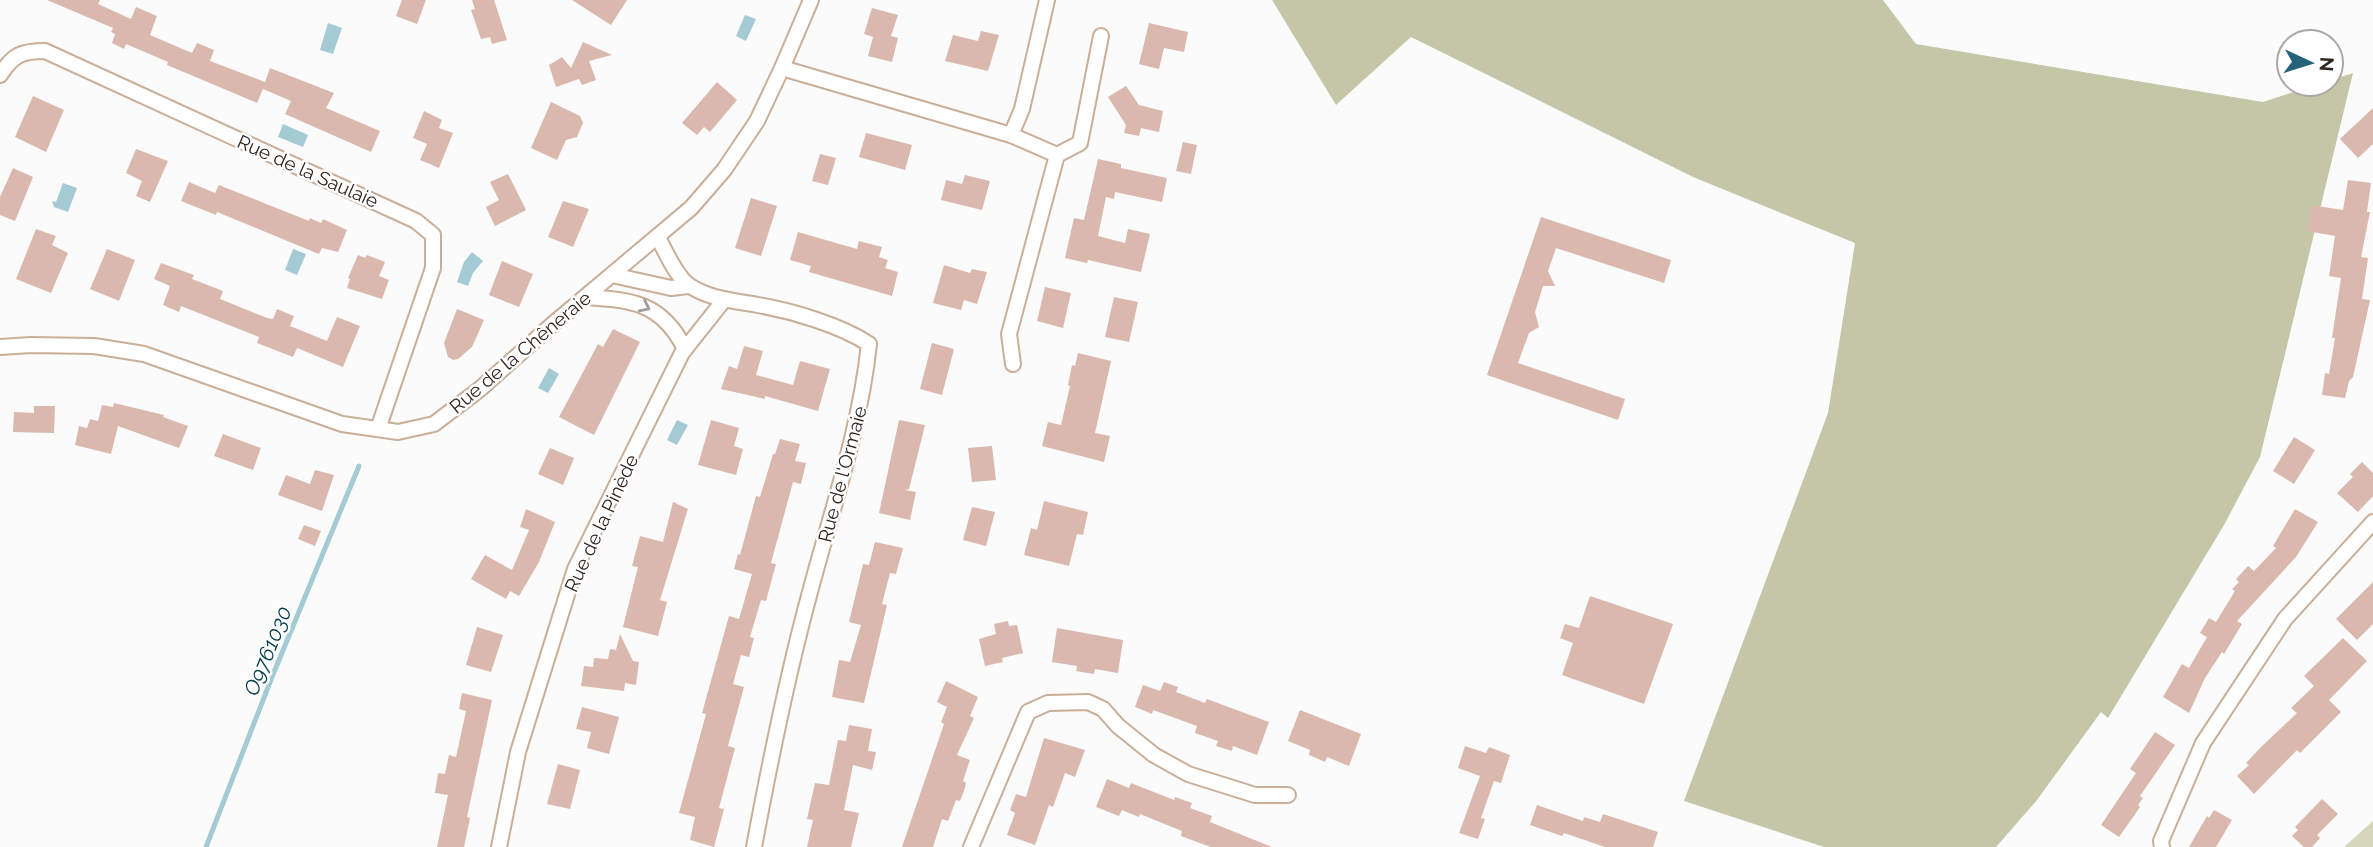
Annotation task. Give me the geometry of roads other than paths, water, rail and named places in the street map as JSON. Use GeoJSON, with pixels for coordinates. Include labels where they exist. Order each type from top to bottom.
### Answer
{"type":"FeatureCollection","features":[{"type":"Feature","properties":{"kind":"street","name":"Rue de la Chêneraie"},"geometry":{"type":"LineString","coordinates":[[0,347],[94,346],[144,354],[342,424],[398,432],[434,424],[480,389],[691,208],[724,170],[757,121],[811,0]]}},
{"type":"Feature","properties":{"kind":"street"},"geometry":{"type":"LineString","coordinates":[[1011,135],[1022,109],[1047,0]]}},
{"type":"Feature","properties":{"kind":"street"},"geometry":{"type":"LineString","coordinates":[[1013,364],[1009,334],[1057,155],[1080,143],[1101,36]]}},
{"type":"Feature","properties":{"kind":"street","name":"Rue de la Saulaie"},"geometry":{"type":"LineString","coordinates":[[0,75],[9,62],[25,51],[45,51],[416,221],[433,235],[433,268],[377,429]]}},
{"type":"Feature","properties":{"kind":"street"},"geometry":{"type":"LineString","coordinates":[[782,68],[1011,135],[1057,155]]}},
{"type":"Feature","properties":{"kind":"street"},"geometry":{"type":"LineString","coordinates":[[658,237],[669,259],[688,286]]}},
{"type":"Feature","properties":{"kind":"street","name":"Rue de l'Ormaie"},"geometry":{"type":"LineString","coordinates":[[612,275],[671,288],[688,286],[724,300],[760,305],[848,330],[869,344],[864,388],[777,725],[754,847]]}},
{"type":"Feature","properties":{"kind":"street"},"geometry":{"type":"LineString","coordinates":[[586,297],[629,300],[651,309],[668,322],[685,349]]}},
{"type":"Feature","properties":{"kind":"street","name":"Rue de la Pinède"},"geometry":{"type":"LineString","coordinates":[[499,847],[518,752],[575,569],[685,349],[724,300]]}},
{"type":"Feature","properties":{"kind":"street"},"geometry":{"type":"LineString","coordinates":[[2162,847],[2161,841],[2203,743],[2285,620],[2373,522]]}},
{"type":"Feature","properties":{"kind":"street"},"geometry":{"type":"LineString","coordinates":[[971,847],[1028,712],[1048,703],[1088,702],[1103,709],[1118,726],[1154,755],[1188,774],[1255,795],[1289,795]]}},
{"type":"Feature","properties":{"kind":"water"},"geometry":{"type":"Polygon","coordinates":[[[745,15],[756,19],[746,41],[736,36],[745,15]]]}},
{"type":"Feature","properties":{"kind":"water"},"geometry":{"type":"Polygon","coordinates":[[[328,23],[342,28],[333,54],[320,50],[328,23]]]}},
{"type":"Feature","properties":{"kind":"water"},"geometry":{"type":"Polygon","coordinates":[[[283,124],[308,135],[303,147],[278,137],[283,124]]]}},
{"type":"Feature","properties":{"kind":"water"},"geometry":{"type":"Polygon","coordinates":[[[63,183],[77,188],[68,212],[54,207],[52,201],[56,202],[63,183]]]}},
{"type":"Feature","properties":{"kind":"water"},"geometry":{"type":"Polygon","coordinates":[[[293,249],[306,254],[297,275],[285,270],[293,249]]]}},
{"type":"Feature","properties":{"kind":"water"},"geometry":{"type":"Polygon","coordinates":[[[472,252],[483,261],[473,273],[468,286],[457,282],[464,262],[472,252]]]}},
{"type":"Feature","properties":{"kind":"water"},"geometry":{"type":"Polygon","coordinates":[[[549,368],[559,374],[548,393],[538,388],[549,368]]]}},
{"type":"Feature","properties":{"kind":"water"},"geometry":{"type":"Polygon","coordinates":[[[677,420],[688,425],[677,445],[667,440],[677,420]]]}},
{"type":"Feature","properties":{"kind":"waterway","name":"O9761030"},"geometry":{"type":"LineString","coordinates":[[206,847],[272,677],[359,466]]}}]}
